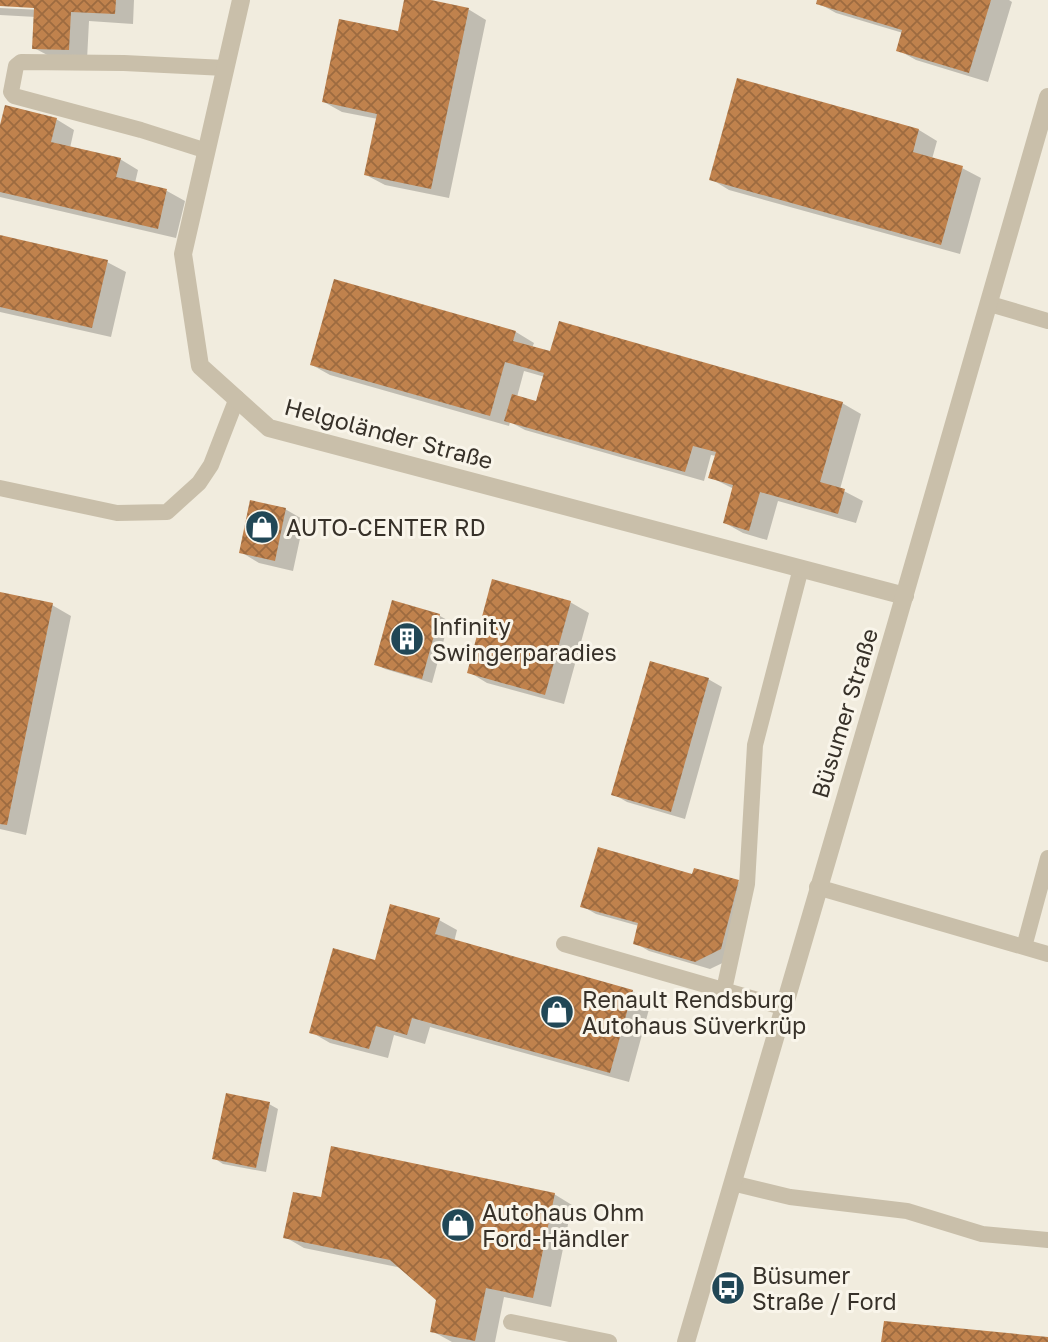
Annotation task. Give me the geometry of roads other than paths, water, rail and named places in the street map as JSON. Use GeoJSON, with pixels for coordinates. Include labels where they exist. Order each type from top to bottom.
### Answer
{"type":"FeatureCollection","features":[{"type":"Feature","properties":{"kind":"street","name":"Helgoländer Straße"},"geometry":{"type":"LineString","coordinates":[[241,0],[183,254],[200,366],[270,428],[905,596]]}},
{"type":"Feature","properties":{"kind":"street","name":"Büsumer Straße"},"geometry":{"type":"LineString","coordinates":[[686,1342],[817,887],[990,304],[1048,97]]}},
{"type":"Feature","properties":{"kind":"lane"},"geometry":{"type":"LineString","coordinates":[[207,151],[141,130],[14,96],[11,92],[16,66],[21,62],[47,62],[225,68]]}},
{"type":"Feature","properties":{"kind":"lane"},"geometry":{"type":"LineString","coordinates":[[990,304],[1048,321]]}},
{"type":"Feature","properties":{"kind":"lane"},"geometry":{"type":"LineString","coordinates":[[0,488],[117,513],[167,512],[199,483],[211,465],[237,398]]}},
{"type":"Feature","properties":{"kind":"lane"},"geometry":{"type":"LineString","coordinates":[[724,990],[747,884],[755,745],[801,568]]}},
{"type":"Feature","properties":{"kind":"lane"},"geometry":{"type":"LineString","coordinates":[[1024,947],[1048,858]]}},
{"type":"Feature","properties":{"kind":"lane"},"geometry":{"type":"LineString","coordinates":[[817,887],[1048,954]]}},
{"type":"Feature","properties":{"kind":"lane"},"geometry":{"type":"LineString","coordinates":[[564,944],[782,1007]]}},
{"type":"Feature","properties":{"kind":"lane"},"geometry":{"type":"LineString","coordinates":[[732,1183],[790,1197],[907,1211],[982,1234],[1048,1240]]}},
{"type":"Feature","properties":{"kind":"lane"},"geometry":{"type":"LineString","coordinates":[[511,1322],[609,1342]]}},
{"type":"Feature","properties":{"kind":"place","name":"AUTO-CENTER RD"},"geometry":{"type":"Point","coordinates":[262,527]}},
{"type":"Feature","properties":{"kind":"place","name":"Infinity Swingerparadies"},"geometry":{"type":"Point","coordinates":[407,639]}},
{"type":"Feature","properties":{"kind":"place","name":"Renault Rendsburg Autohaus Süverkrüp"},"geometry":{"type":"Point","coordinates":[557,1012]}},
{"type":"Feature","properties":{"kind":"place","name":"Autohaus Ohm Ford-Händler"},"geometry":{"type":"Point","coordinates":[458,1225]}},
{"type":"Feature","properties":{"kind":"place","name":"Büsumer Straße / Ford"},"geometry":{"type":"Point","coordinates":[728,1288]}}]}
